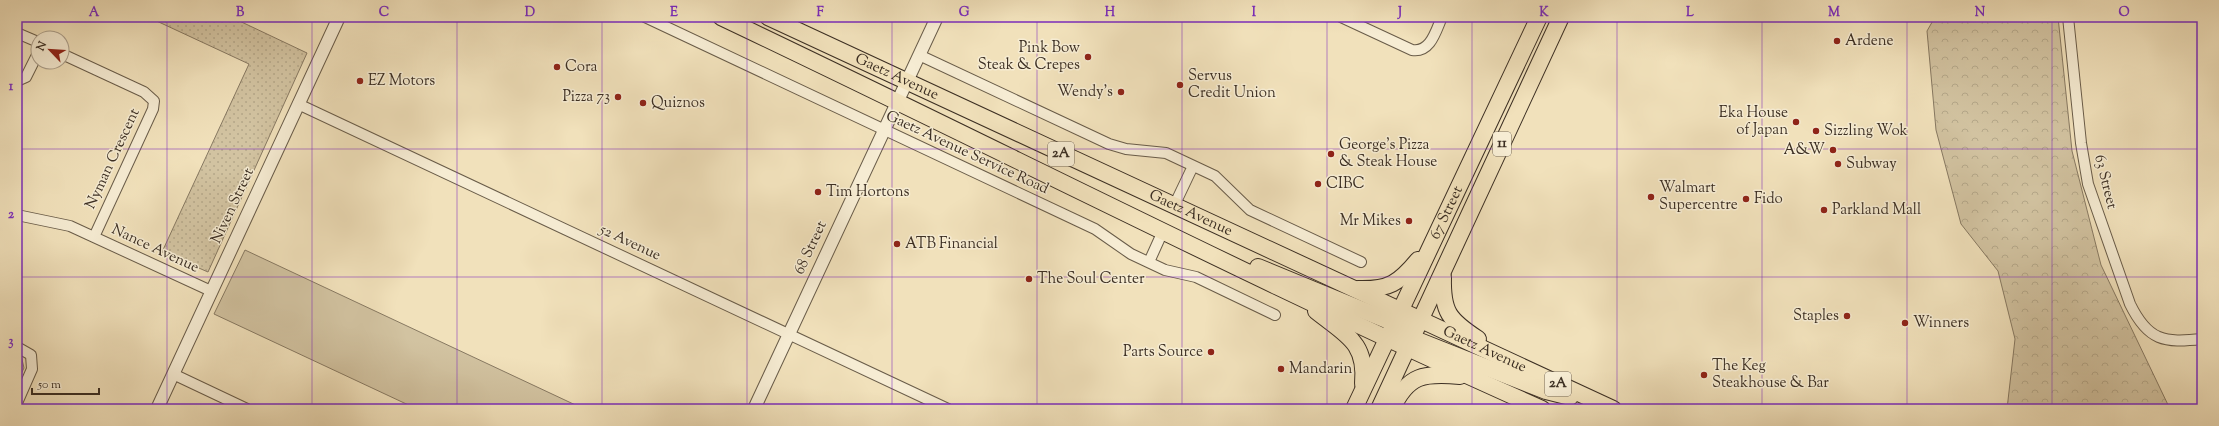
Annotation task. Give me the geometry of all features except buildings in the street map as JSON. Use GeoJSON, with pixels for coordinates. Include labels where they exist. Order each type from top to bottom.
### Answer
{"type":"FeatureCollection","features":[{"type":"Feature","properties":{"kind":"main road","name":"Gaetz Avenue"},"geometry":{"type":"LineString","coordinates":[[721,17],[898,100],[1232,266],[1295,294],[1386,338]]}},
{"type":"Feature","properties":{"kind":"main road","name":"Gaetz Avenue"},"geometry":{"type":"LineString","coordinates":[[768,17],[1354,289],[1397,317]]}},
{"type":"Feature","properties":{"kind":"main road","name":"67 Street"},"geometry":{"type":"LineString","coordinates":[[1354,409],[1386,338],[1539,17]]}},
{"type":"Feature","properties":{"kind":"main road","name":"67 Street"},"geometry":{"type":"LineString","coordinates":[[1379,409],[1561,17]]}},
{"type":"Feature","properties":{"kind":"main road"},"geometry":{"type":"LineString","coordinates":[[1488,174],[1483,165],[1484,155],[1509,99],[1514,69]]}},
{"type":"Feature","properties":{"kind":"main road"},"geometry":{"type":"LineString","coordinates":[[1458,237],[1462,209],[1472,179],[1472,174],[1466,169]]}},
{"type":"Feature","properties":{"kind":"main road"},"geometry":{"type":"LineString","coordinates":[[1354,289],[1379,290],[1398,281],[1432,243]]}},
{"type":"Feature","properties":{"kind":"main road"},"geometry":{"type":"LineString","coordinates":[[1232,266],[1261,267],[1397,317],[1408,324],[1420,320]]}},
{"type":"Feature","properties":{"kind":"main road"},"geometry":{"type":"LineString","coordinates":[[1443,271],[1442,298],[1448,313],[1463,329],[1512,362]]}},
{"type":"Feature","properties":{"kind":"main road"},"geometry":{"type":"LineString","coordinates":[[1295,294],[1358,346],[1364,364],[1362,392]]}},
{"type":"Feature","properties":{"kind":"main road","name":"Gaetz Avenue"},"geometry":{"type":"LineString","coordinates":[[1420,320],[1609,407]]}},
{"type":"Feature","properties":{"kind":"main road"},"geometry":{"type":"LineString","coordinates":[[1386,338],[1409,343],[1546,391],[1609,407]]}},
{"type":"Feature","properties":{"kind":"main road","name":"Gaetz Avenue"},"geometry":{"type":"LineString","coordinates":[[1409,343],[1471,378],[1542,409]]}},
{"type":"Feature","properties":{"kind":"main road"},"geometry":{"type":"LineString","coordinates":[[1392,409],[1403,390],[1417,378],[1434,374],[1471,378]]}},
{"type":"Feature","properties":{"kind":"street","name":"Niven Street"},"geometry":{"type":"LineString","coordinates":[[157,409],[339,17]]}},
{"type":"Feature","properties":{"kind":"street","name":"Gaetz Avenue Service Road"},"geometry":{"type":"LineString","coordinates":[[645,17],[884,131],[1095,229],[1126,251],[1165,270],[1196,277],[1275,315]]}},
{"type":"Feature","properties":{"kind":"street","name":"68 Street"},"geometry":{"type":"LineString","coordinates":[[754,409],[937,17]]}},
{"type":"Feature","properties":{"kind":"street"},"geometry":{"type":"LineString","coordinates":[[1340,17],[1409,49],[1419,51],[1429,44],[1442,17]]}},
{"type":"Feature","properties":{"kind":"street","name":"63 Street"},"geometry":{"type":"LineString","coordinates":[[2068,17],[2081,143],[2088,184],[2130,304],[2137,318],[2144,327],[2159,337],[2173,342],[2202,339]]}},
{"type":"Feature","properties":{"kind":"street"},"geometry":{"type":"LineString","coordinates":[[17,33],[30,39]]}},
{"type":"Feature","properties":{"kind":"street"},"geometry":{"type":"LineString","coordinates":[[919,55],[1109,144],[1126,149],[1166,153],[1220,179],[1242,203],[1254,212],[1361,262]]}},
{"type":"Feature","properties":{"kind":"street","name":"Nyman Crescent"},"geometry":{"type":"LineString","coordinates":[[70,58],[144,92],[154,101],[153,108],[94,237]]}},
{"type":"Feature","properties":{"kind":"street"},"geometry":{"type":"LineString","coordinates":[[17,81],[26,77],[30,69]]}},
{"type":"Feature","properties":{"kind":"street","name":"52 Avenue"},"geometry":{"type":"LineString","coordinates":[[298,104],[948,409]]}},
{"type":"Feature","properties":{"kind":"street"},"geometry":{"type":"LineString","coordinates":[[1174,206],[1192,166]]}},
{"type":"Feature","properties":{"kind":"street","name":"Nance Avenue"},"geometry":{"type":"LineString","coordinates":[[17,215],[59,223],[94,237],[211,291]]}},
{"type":"Feature","properties":{"kind":"street"},"geometry":{"type":"LineString","coordinates":[[1149,262],[1163,232]]}},
{"type":"Feature","properties":{"kind":"street"},"geometry":{"type":"LineString","coordinates":[[17,347],[31,355],[33,363],[17,403]]}},
{"type":"Feature","properties":{"kind":"street"},"geometry":{"type":"LineString","coordinates":[[173,374],[247,409]]}},
{"type":"Feature","properties":{"kind":"green space"},"geometry":{"type":"Polygon","coordinates":[[[148,17],[231,17],[307,53],[208,272],[162,252],[249,64],[148,17]]]}},
{"type":"Feature","properties":{"kind":"green space"},"geometry":{"type":"Polygon","coordinates":[[[1935,17],[2058,17],[2072,151],[2101,265],[2170,409],[2007,409],[2015,339],[1998,271],[1961,224],[1936,130],[1927,31],[1935,17]]]}},
{"type":"Feature","properties":{"kind":"green space"},"geometry":{"type":"Polygon","coordinates":[[[245,250],[584,409],[417,409],[214,314],[245,250]]]}},
{"type":"Feature","properties":{"kind":"green space"},"geometry":{"type":"Polygon","coordinates":[[[17,354],[21,355],[24,368],[17,382],[17,354]]]}},
{"type":"Feature","properties":{"kind":"place","name":"Ardene"},"geometry":{"type":"Point","coordinates":[1837,41]}},
{"type":"Feature","properties":{"kind":"place","name":"Pink Bow Steak & Crepes"},"geometry":{"type":"Point","coordinates":[1088,57]}},
{"type":"Feature","properties":{"kind":"place","name":"Cora"},"geometry":{"type":"Point","coordinates":[557,67]}},
{"type":"Feature","properties":{"kind":"place","name":"EZ Motors"},"geometry":{"type":"Point","coordinates":[360,81]}},
{"type":"Feature","properties":{"kind":"place","name":"Servus Credit Union"},"geometry":{"type":"Point","coordinates":[1180,85]}},
{"type":"Feature","properties":{"kind":"place","name":"Wendy's"},"geometry":{"type":"Point","coordinates":[1121,92]}},
{"type":"Feature","properties":{"kind":"place","name":"Pizza 73"},"geometry":{"type":"Point","coordinates":[618,97]}},
{"type":"Feature","properties":{"kind":"place","name":"Quiznos"},"geometry":{"type":"Point","coordinates":[643,103]}},
{"type":"Feature","properties":{"kind":"place","name":"Eka House of Japan"},"geometry":{"type":"Point","coordinates":[1796,122]}},
{"type":"Feature","properties":{"kind":"place","name":"Sizzling Wok"},"geometry":{"type":"Point","coordinates":[1816,131]}},
{"type":"Feature","properties":{"kind":"place","name":"A&W"},"geometry":{"type":"Point","coordinates":[1833,150]}},
{"type":"Feature","properties":{"kind":"place","name":"George's Pizza & Steak House"},"geometry":{"type":"Point","coordinates":[1331,154]}},
{"type":"Feature","properties":{"kind":"place","name":"Subway"},"geometry":{"type":"Point","coordinates":[1838,164]}},
{"type":"Feature","properties":{"kind":"place","name":"CIBC"},"geometry":{"type":"Point","coordinates":[1318,184]}},
{"type":"Feature","properties":{"kind":"place","name":"Tim Hortons"},"geometry":{"type":"Point","coordinates":[818,192]}},
{"type":"Feature","properties":{"kind":"place","name":"Walmart Supercentre"},"geometry":{"type":"Point","coordinates":[1651,197]}},
{"type":"Feature","properties":{"kind":"place","name":"Fido"},"geometry":{"type":"Point","coordinates":[1746,199]}},
{"type":"Feature","properties":{"kind":"place","name":"Parkland Mall"},"geometry":{"type":"Point","coordinates":[1824,210]}},
{"type":"Feature","properties":{"kind":"place","name":"Mr Mikes"},"geometry":{"type":"Point","coordinates":[1409,221]}},
{"type":"Feature","properties":{"kind":"place","name":"ATB Financial"},"geometry":{"type":"Point","coordinates":[897,244]}},
{"type":"Feature","properties":{"kind":"place","name":"The Soul Center"},"geometry":{"type":"Point","coordinates":[1029,279]}},
{"type":"Feature","properties":{"kind":"place","name":"Staples"},"geometry":{"type":"Point","coordinates":[1847,316]}},
{"type":"Feature","properties":{"kind":"place","name":"Winners"},"geometry":{"type":"Point","coordinates":[1905,323]}},
{"type":"Feature","properties":{"kind":"place","name":"Parts Source"},"geometry":{"type":"Point","coordinates":[1211,352]}},
{"type":"Feature","properties":{"kind":"place","name":"Mandarin"},"geometry":{"type":"Point","coordinates":[1281,369]}},
{"type":"Feature","properties":{"kind":"place","name":"The Keg Steakhouse & Bar"},"geometry":{"type":"Point","coordinates":[1704,375]}}]}
